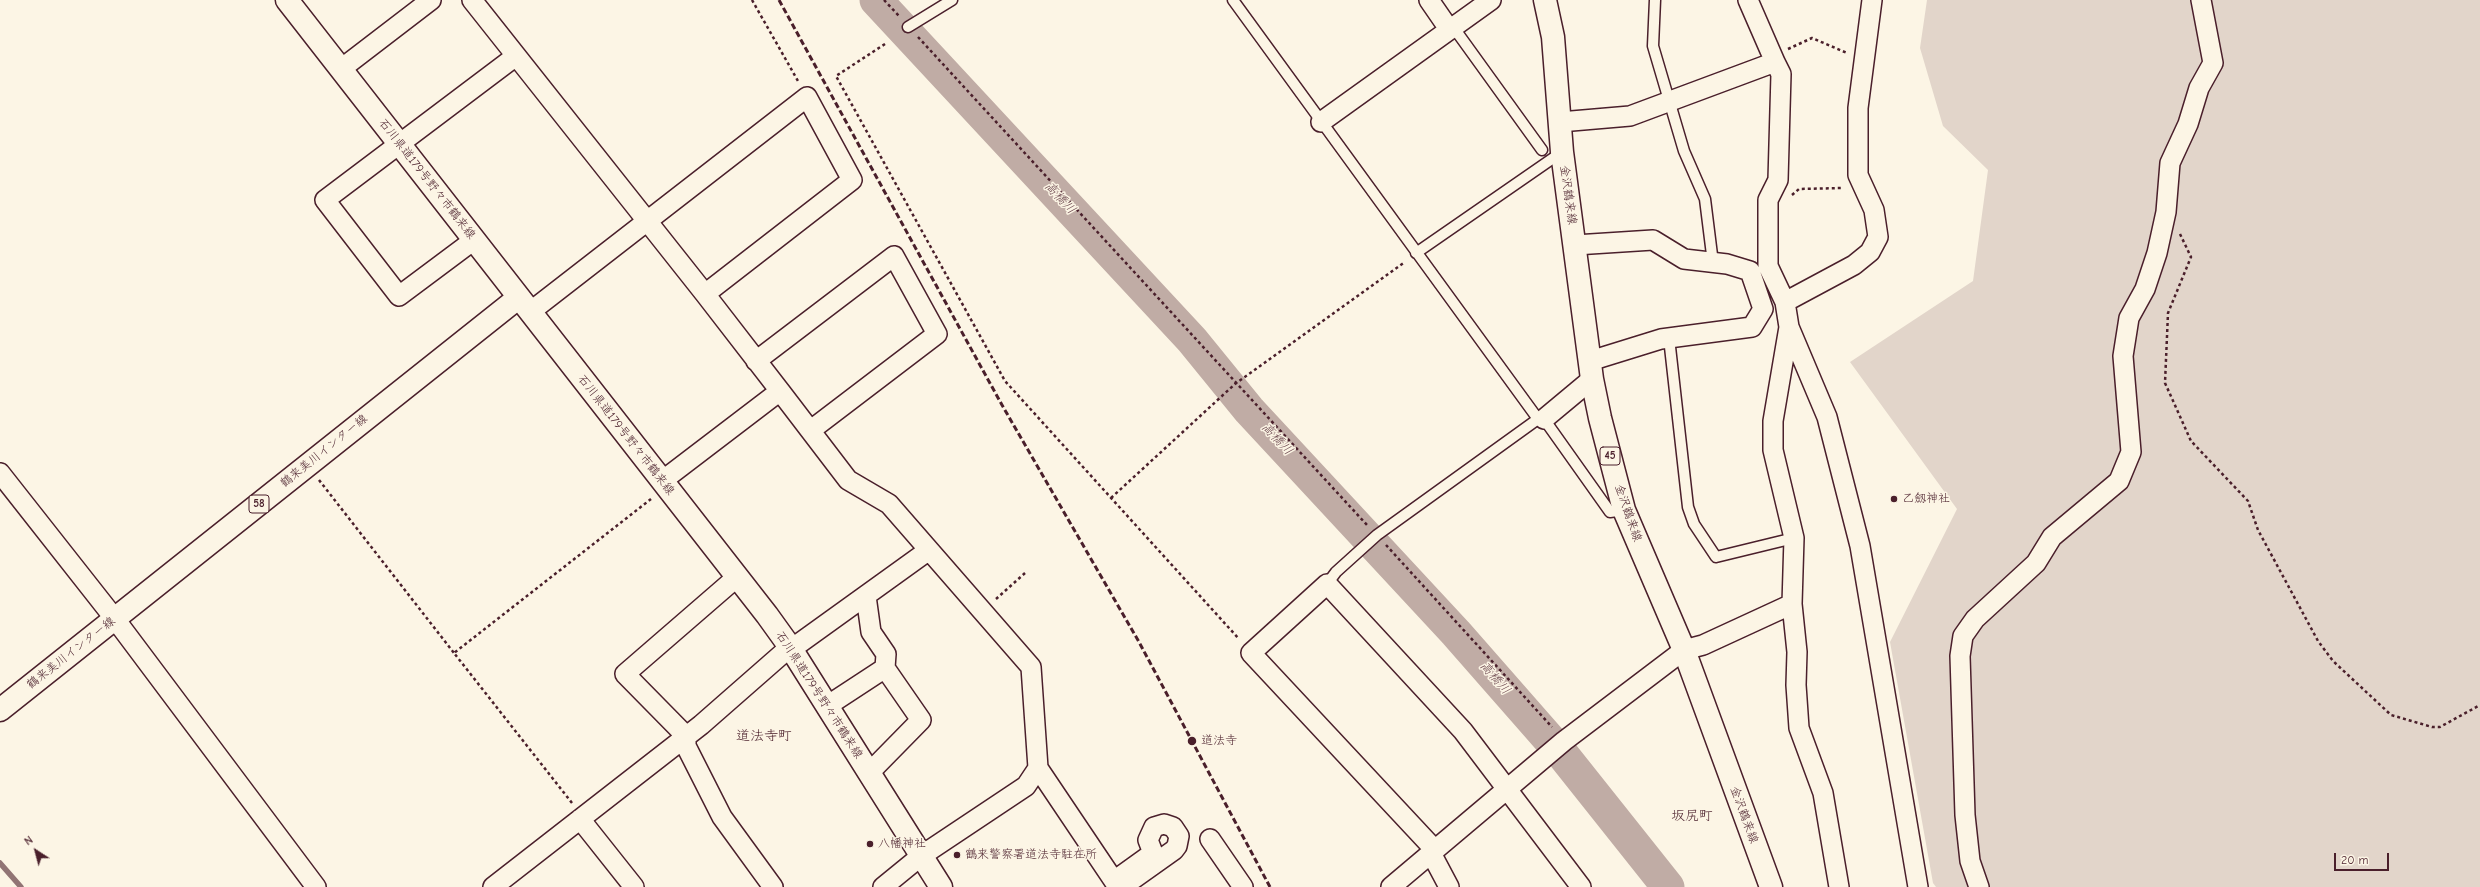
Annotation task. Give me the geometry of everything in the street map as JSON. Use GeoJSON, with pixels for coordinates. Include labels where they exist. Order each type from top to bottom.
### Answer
{"type":"FeatureCollection","features":[{"type":"Feature","properties":{"kind":"main road","name":"石川県道179号野々市鶴来線"},"geometry":{"type":"LineString","coordinates":[[287,0],[737,577],[790,648],[941,887]]}},
{"type":"Feature","properties":{"kind":"main road","name":"金沢鶴来線"},"geometry":{"type":"LineString","coordinates":[[1545,0],[1553,37],[1560,122],[1552,151],[1575,245],[1591,370],[1624,510],[1684,650],[1771,887]]}},
{"type":"Feature","properties":{"kind":"main road","name":"鶴来美川インター線"},"geometry":{"type":"LineString","coordinates":[[0,710],[308,465],[524,305]]}},
{"type":"Feature","properties":{"kind":"street"},"geometry":{"type":"LineString","coordinates":[[341,69],[431,0]]}},
{"type":"Feature","properties":{"kind":"street"},"geometry":{"type":"LineString","coordinates":[[472,0],[705,294],[848,480],[890,504],[1031,667],[1038,768],[1118,885]]}},
{"type":"Feature","properties":{"kind":"street"},"geometry":{"type":"LineString","coordinates":[[1429,0],[1452,28]]}},
{"type":"Feature","properties":{"kind":"street"},"geometry":{"type":"LineString","coordinates":[[1321,122],[1491,0]]}},
{"type":"Feature","properties":{"kind":"street"},"geometry":{"type":"LineString","coordinates":[[1748,0],[1781,74],[1778,180],[1768,200],[1768,266],[1785,302],[1789,327],[1826,417],[1860,546],[1918,887]]}},
{"type":"Feature","properties":{"kind":"street"},"geometry":{"type":"LineString","coordinates":[[1785,302],[1854,265],[1870,252],[1878,237],[1874,210],[1862,188],[1858,176],[1858,108],[1872,0]]}},
{"type":"Feature","properties":{"kind":"street"},"geometry":{"type":"LineString","coordinates":[[1978,887],[1970,861],[1965,815],[1960,656],[1963,636],[1975,619],[2036,563],[2052,536],[2119,481],[2131,452],[2123,356],[2129,318],[2145,289],[2157,253],[2166,212],[2170,163],[2188,124],[2199,88],[2213,63],[2201,0]]}},
{"type":"Feature","properties":{"kind":"street"},"geometry":{"type":"LineString","coordinates":[[474,240],[399,296],[325,200],[516,56]]}},
{"type":"Feature","properties":{"kind":"street"},"geometry":{"type":"LineString","coordinates":[[1560,122],[1630,116],[1775,62]]}},
{"type":"Feature","properties":{"kind":"street"},"geometry":{"type":"LineString","coordinates":[[524,305],[648,222],[807,97],[852,180],[705,294]]}},
{"type":"Feature","properties":{"kind":"street"},"geometry":{"type":"LineString","coordinates":[[1541,419],[1591,370],[1669,338],[1752,327],[1763,309],[1750,271],[1713,263],[1684,259],[1653,240],[1575,245]]}},
{"type":"Feature","properties":{"kind":"street"},"geometry":{"type":"LineString","coordinates":[[756,361],[894,256],[937,334],[811,430]]}},
{"type":"Feature","properties":{"kind":"street"},"geometry":{"type":"LineString","coordinates":[[1789,327],[1773,421],[1773,450],[1794,538],[1792,604],[1797,652],[1796,685],[1799,728],[1823,793],[1839,887]]}},
{"type":"Feature","properties":{"kind":"street"},"geometry":{"type":"LineString","coordinates":[[664,484],[780,391]]}},
{"type":"Feature","properties":{"kind":"street"},"geometry":{"type":"LineString","coordinates":[[0,473],[115,619],[316,887]]}},
{"type":"Feature","properties":{"kind":"street"},"geometry":{"type":"LineString","coordinates":[[493,887],[686,736],[790,648],[797,645],[929,550]]}},
{"type":"Feature","properties":{"kind":"street"},"geometry":{"type":"LineString","coordinates":[[737,577],[625,674],[686,736],[686,746],[722,816],[773,887]]}},
{"type":"Feature","properties":{"kind":"street"},"geometry":{"type":"LineString","coordinates":[[1448,887],[1433,851],[1251,653],[1327,584],[1463,732],[1581,887]]}},
{"type":"Feature","properties":{"kind":"street"},"geometry":{"type":"LineString","coordinates":[[866,596],[871,632],[886,654],[885,668],[922,720],[869,773]]}},
{"type":"Feature","properties":{"kind":"street"},"geometry":{"type":"LineString","coordinates":[[1391,887],[1559,746],[1684,650],[1703,645],[1792,604]]}},
{"type":"Feature","properties":{"kind":"street"},"geometry":{"type":"LineString","coordinates":[[827,706],[885,668]]}},
{"type":"Feature","properties":{"kind":"street"},"geometry":{"type":"LineString","coordinates":[[883,887],[921,856],[1026,786],[1038,768]]}},
{"type":"Feature","properties":{"kind":"street"},"geometry":{"type":"LineString","coordinates":[[580,819],[634,887]]}},
{"type":"Feature","properties":{"kind":"street"},"geometry":{"type":"LineString","coordinates":[[1210,839],[1243,887]]}},
{"type":"Feature","properties":{"kind":"lane"},"geometry":{"type":"LineString","coordinates":[[908,27],[952,0]]}},
{"type":"Feature","properties":{"kind":"lane"},"geometry":{"type":"LineString","coordinates":[[1233,0],[1416,253],[1610,512],[1624,510]]}},
{"type":"Feature","properties":{"kind":"lane"},"geometry":{"type":"LineString","coordinates":[[1655,0],[1652,46],[1684,151],[1705,199],[1713,263]]}},
{"type":"Feature","properties":{"kind":"lane"},"geometry":{"type":"LineString","coordinates":[[1416,253],[1552,151],[1452,28]]}},
{"type":"Feature","properties":{"kind":"lane"},"geometry":{"type":"LineString","coordinates":[[1669,338],[1688,507],[1694,524],[1716,557],[1794,538]]}},
{"type":"Feature","properties":{"kind":"lane"},"geometry":{"type":"LineString","coordinates":[[1327,584],[1336,572],[1375,536],[1541,419]]}},
{"type":"Feature","properties":{"kind":"path"},"geometry":{"type":"LineString","coordinates":[[752,0],[807,97]]}},
{"type":"Feature","properties":{"kind":"path"},"geometry":{"type":"LineString","coordinates":[[884,0],[1234,385],[1375,536],[1559,746]]}},
{"type":"Feature","properties":{"kind":"path"},"geometry":{"type":"LineString","coordinates":[[1775,62],[1791,47],[1812,38],[1864,61]]}},
{"type":"Feature","properties":{"kind":"path"},"geometry":{"type":"LineString","coordinates":[[885,44],[836,76],[1005,381],[1251,653]]}},
{"type":"Feature","properties":{"kind":"path"},"geometry":{"type":"LineString","coordinates":[[1789,198],[1799,189],[1862,188]]}},
{"type":"Feature","properties":{"kind":"path"},"geometry":{"type":"LineString","coordinates":[[2166,212],[2191,257],[2168,313],[2165,383],[2191,441],[2248,501],[2258,530],[2318,641],[2333,661],[2391,715],[2432,727],[2440,727],[2480,705]]}},
{"type":"Feature","properties":{"kind":"path"},"geometry":{"type":"LineString","coordinates":[[1111,498],[1234,385],[1416,253]]}},
{"type":"Feature","properties":{"kind":"path"},"geometry":{"type":"LineString","coordinates":[[308,465],[454,653],[571,800],[580,819]]}},
{"type":"Feature","properties":{"kind":"path"},"geometry":{"type":"LineString","coordinates":[[454,653],[664,484]]}},
{"type":"Feature","properties":{"kind":"path"},"geometry":{"type":"LineString","coordinates":[[982,611],[1025,573]]}},
{"type":"Feature","properties":{"kind":"shaded area"},"geometry":{"type":"Polygon","coordinates":[[[1927,0],[2480,0],[2480,887],[1936,887],[1933,883],[1890,642],[1957,509],[1850,362],[1973,281],[1988,170],[1943,126],[1920,48],[1927,0]]]}},
{"type":"Feature","properties":{"kind":"waterway","name":"高橋川"},"geometry":{"type":"LineString","coordinates":[[876,0],[1192,340],[1249,410],[1456,633],[1563,755],[1668,887]]}},
{"type":"Feature","properties":{"kind":"waterway"},"geometry":{"type":"LineString","coordinates":[[0,863],[21,887]]}},
{"type":"Feature","properties":{"kind":"railway"},"geometry":{"type":"LineString","coordinates":[[779,0],[1002,405],[1139,642],[1270,887]]}},
{"type":"Feature","properties":{"kind":"place","name":"乙劔神社"},"geometry":{"type":"Point","coordinates":[1894,499]}},
{"type":"Feature","properties":{"kind":"place","name":"道法寺"},"geometry":{"type":"Point","coordinates":[1192,741]}},
{"type":"Feature","properties":{"kind":"place","name":"八幡神社"},"geometry":{"type":"Point","coordinates":[870,844]}},
{"type":"Feature","properties":{"kind":"place","name":"鶴来警察署道法寺駐在所"},"geometry":{"type":"Point","coordinates":[957,855]}},
{"type":"Feature","properties":{"kind":"district","name":"道法寺町"},"geometry":{"type":"Point","coordinates":[764,736]}},
{"type":"Feature","properties":{"kind":"district","name":"坂尻町"},"geometry":{"type":"Point","coordinates":[1692,816]}}]}
